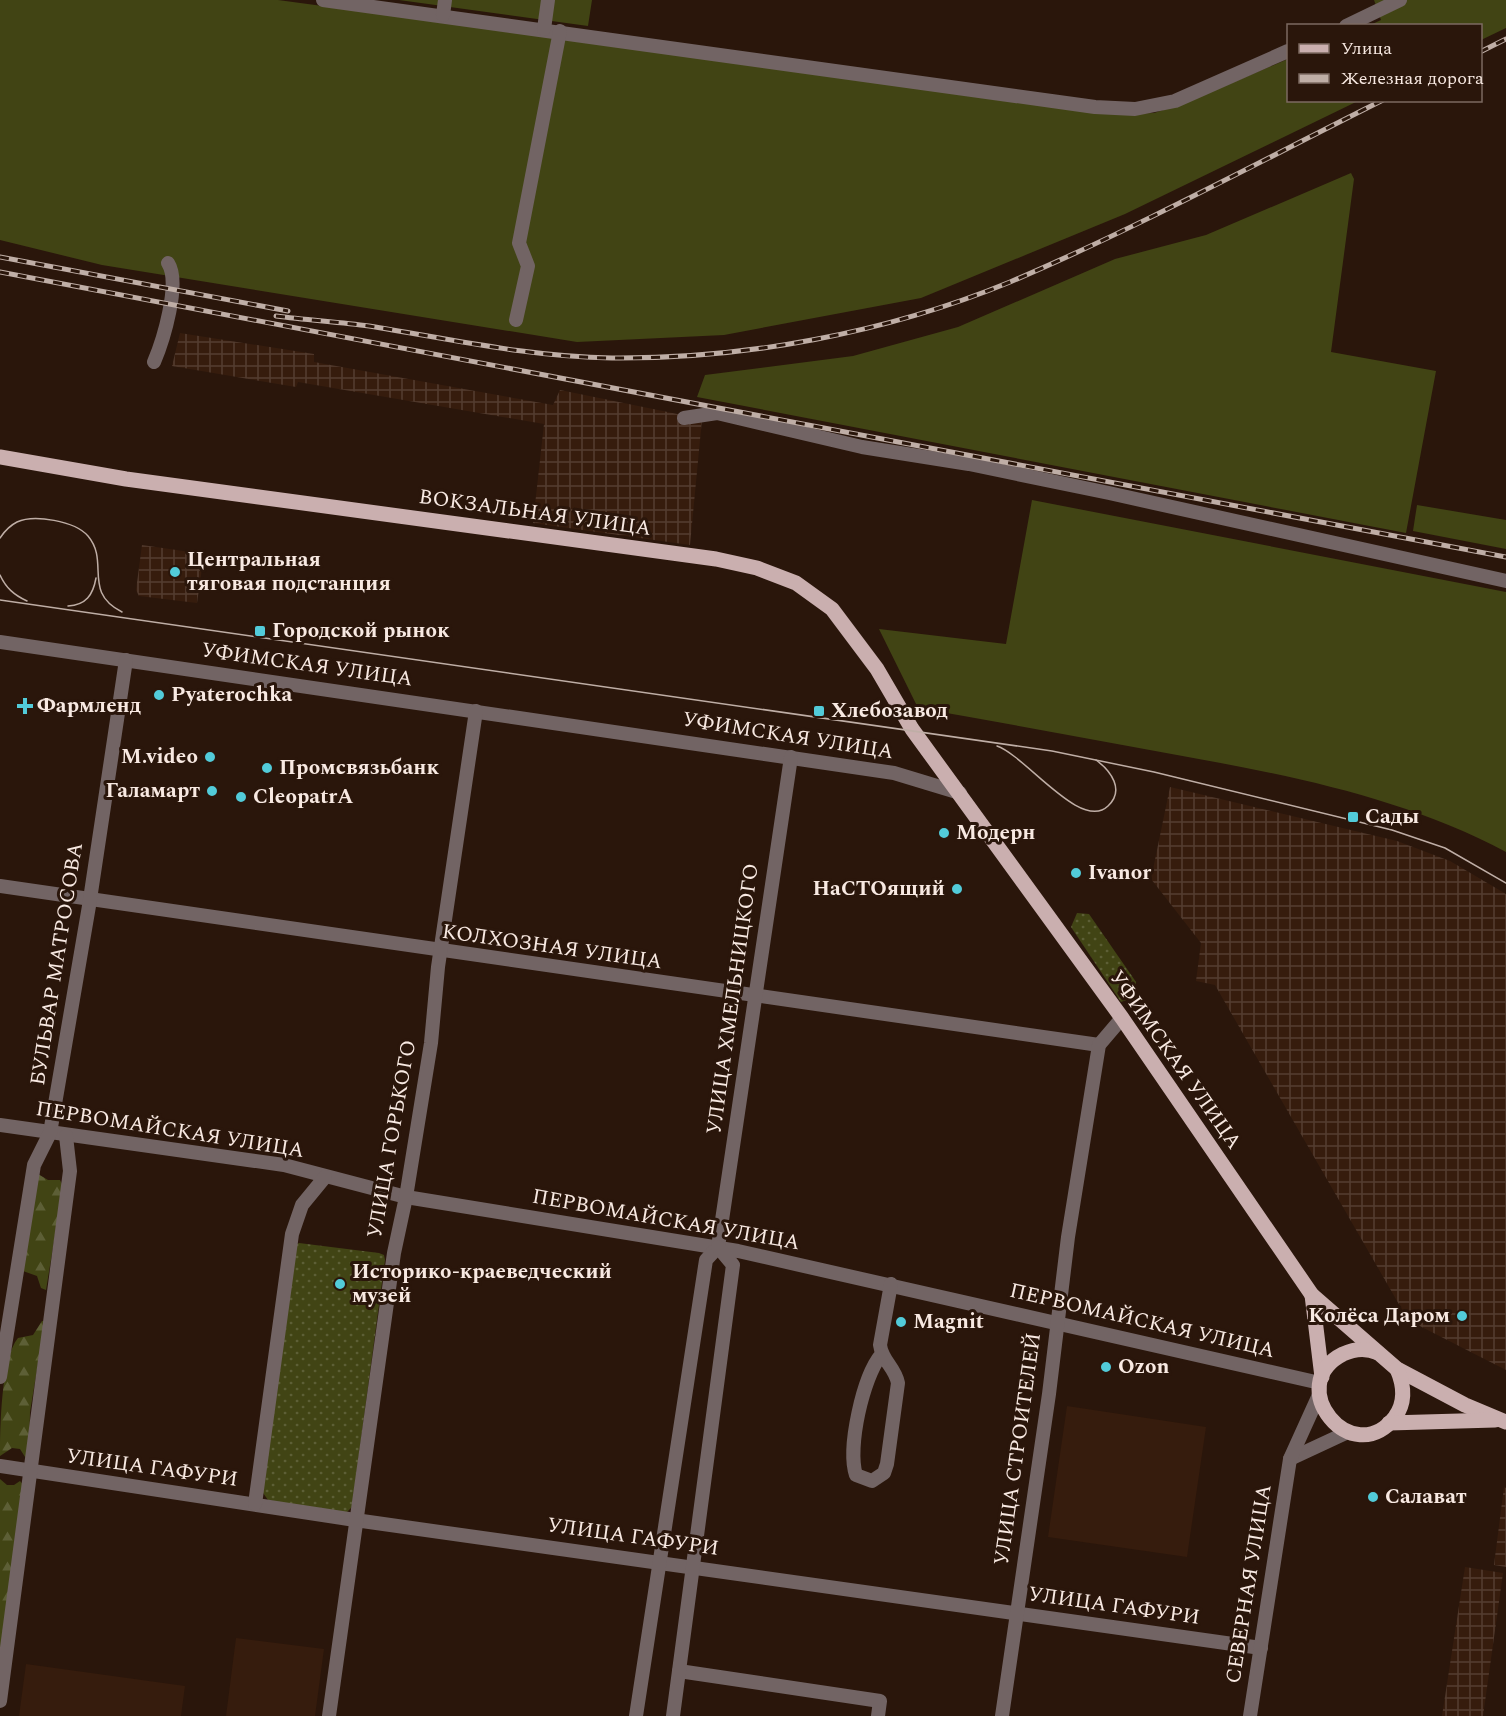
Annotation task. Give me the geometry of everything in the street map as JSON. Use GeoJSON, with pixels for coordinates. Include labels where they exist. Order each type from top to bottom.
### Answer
{"type":"FeatureCollection","features":[{"type":"Feature","properties":{"kind":"main road","name":"ВОКЗАЛЬНАЯ УЛИЦА"},"geometry":{"type":"LineString","coordinates":[[0,457],[95,474],[381,512],[716,560],[757,568],[796,583],[832,609],[877,669],[912,729],[960,793]]}},
{"type":"Feature","properties":{"kind":"main road","name":"УФИМСКАЯ УЛИЦА"},"geometry":{"type":"LineString","coordinates":[[960,793],[1122,1018],[1312,1295]]}},
{"type":"Feature","properties":{"kind":"main road"},"geometry":{"type":"LineString","coordinates":[[1312,1295],[1385,1356],[1397,1369],[1403,1383],[1403,1398],[1398,1412],[1389,1424],[1377,1431],[1362,1434],[1348,1432],[1328,1418],[1320,1385],[1312,1295]]}},
{"type":"Feature","properties":{"kind":"main road"},"geometry":{"type":"LineString","coordinates":[[1320,1385],[1337,1357],[1348,1351],[1361,1349],[1385,1356]]}},
{"type":"Feature","properties":{"kind":"main road"},"geometry":{"type":"LineString","coordinates":[[1397,1369],[1502,1421]]}},
{"type":"Feature","properties":{"kind":"main road"},"geometry":{"type":"LineString","coordinates":[[1389,1424],[1502,1421]]}},
{"type":"Feature","properties":{"kind":"street"},"geometry":{"type":"LineString","coordinates":[[323,0],[560,31],[1095,107],[1135,109],[1175,101],[1287,51]]}},
{"type":"Feature","properties":{"kind":"street"},"geometry":{"type":"LineString","coordinates":[[443,15],[445,0]]}},
{"type":"Feature","properties":{"kind":"street"},"geometry":{"type":"LineString","coordinates":[[544,29],[548,0]]}},
{"type":"Feature","properties":{"kind":"street"},"geometry":{"type":"LineString","coordinates":[[1350,24],[1400,0]]}},
{"type":"Feature","properties":{"kind":"street"},"geometry":{"type":"LineString","coordinates":[[516,320],[528,266],[519,243],[560,31]]}},
{"type":"Feature","properties":{"kind":"street"},"geometry":{"type":"LineString","coordinates":[[154,362],[167,331],[173,283],[173,271],[168,263]]}},
{"type":"Feature","properties":{"kind":"street"},"geometry":{"type":"LineString","coordinates":[[684,418],[717,413],[862,447],[969,465],[1109,493],[1506,581]]}},
{"type":"Feature","properties":{"kind":"street","name":"УФИМСКАЯ УЛИЦА"},"geometry":{"type":"LineString","coordinates":[[0,642],[894,773],[960,793]]}},
{"type":"Feature","properties":{"kind":"street","name":"БУЛЬВАР МАТРОСОВА"},"geometry":{"type":"LineString","coordinates":[[0,1377],[34,1165],[50,1133],[90,899],[126,660]]}},
{"type":"Feature","properties":{"kind":"street","name":"УЛИЦА ГОРЬКОГО"},"geometry":{"type":"LineString","coordinates":[[328,1716],[394,1253],[406,1197],[431,1042],[441,951],[476,711]]}},
{"type":"Feature","properties":{"kind":"street","name":"УЛИЦА ХМЕЛЬНИЦКОГО"},"geometry":{"type":"LineString","coordinates":[[636,1716],[662,1561],[706,1260],[718,1248],[791,757]]}},
{"type":"Feature","properties":{"kind":"street","name":"КОЛХОЗНАЯ УЛИЦА"},"geometry":{"type":"LineString","coordinates":[[0,886],[1099,1045]]}},
{"type":"Feature","properties":{"kind":"street"},"geometry":{"type":"LineString","coordinates":[[1099,1045],[1122,1018]]}},
{"type":"Feature","properties":{"kind":"street","name":"УЛИЦА СТРОИТЕЛЕЙ"},"geometry":{"type":"LineString","coordinates":[[1002,1716],[1068,1237],[1099,1045]]}},
{"type":"Feature","properties":{"kind":"street","name":"ПЕРВОМАЙСКАЯ УЛИЦА"},"geometry":{"type":"LineString","coordinates":[[0,1125],[284,1165],[406,1197],[718,1248],[891,1284],[1320,1385]]}},
{"type":"Feature","properties":{"kind":"street"},"geometry":{"type":"LineString","coordinates":[[0,1701],[70,1172],[66,1136]]}},
{"type":"Feature","properties":{"kind":"street"},"geometry":{"type":"LineString","coordinates":[[255,1504],[292,1234],[302,1205],[325,1177]]}},
{"type":"Feature","properties":{"kind":"street"},"geometry":{"type":"LineString","coordinates":[[673,1716],[691,1567],[702,1506],[733,1265],[718,1248]]}},
{"type":"Feature","properties":{"kind":"street"},"geometry":{"type":"LineString","coordinates":[[881,1355],[864,1389],[854,1453],[856,1475],[872,1481],[884,1473],[887,1464],[898,1383],[896,1371],[881,1355],[880,1345],[891,1284]]}},
{"type":"Feature","properties":{"kind":"street","name":"СЕВЕРНАЯ УЛИЦА"},"geometry":{"type":"LineString","coordinates":[[1250,1716],[1290,1459],[1320,1385]]}},
{"type":"Feature","properties":{"kind":"street"},"geometry":{"type":"LineString","coordinates":[[1290,1459],[1348,1432]]}},
{"type":"Feature","properties":{"kind":"street","name":"УЛИЦА ГАФУРИ"},"geometry":{"type":"LineString","coordinates":[[0,1466],[30,1473],[355,1520],[662,1561],[1261,1648]]}},
{"type":"Feature","properties":{"kind":"street"},"geometry":{"type":"LineString","coordinates":[[679,1671],[880,1701],[878,1716]]}},
{"type":"Feature","properties":{"kind":"shaded area"},"geometry":{"type":"Polygon","coordinates":[[[180,333],[314,354],[314,362],[553,405],[560,390],[702,419],[690,545],[533,523],[544,424],[298,382],[296,387],[172,366],[180,333]]]}},
{"type":"Feature","properties":{"kind":"shaded area"},"geometry":{"type":"Polygon","coordinates":[[[142,545],[204,554],[197,603],[139,596],[136,590],[142,545]]]}},
{"type":"Feature","properties":{"kind":"shaded area"},"geometry":{"type":"Polygon","coordinates":[[[1170,787],[1397,841],[1450,861],[1506,894],[1506,1370],[1408,1320],[1215,985],[1196,981],[1201,943],[1151,879],[1170,787]]]}},
{"type":"Feature","properties":{"kind":"shaded area"},"geometry":{"type":"Polygon","coordinates":[[[1067,1406],[1206,1427],[1187,1557],[1048,1537],[1067,1406]]]}},
{"type":"Feature","properties":{"kind":"shaded area"},"geometry":{"type":"Polygon","coordinates":[[[1504,1487],[1506,1488],[1506,1567],[1494,1565],[1504,1487]]]}},
{"type":"Feature","properties":{"kind":"shaded area"},"geometry":{"type":"Polygon","coordinates":[[[1465,1567],[1503,1573],[1483,1716],[1442,1716],[1465,1567]]]}},
{"type":"Feature","properties":{"kind":"shaded area"},"geometry":{"type":"Polygon","coordinates":[[[236,1638],[324,1649],[315,1716],[226,1716],[236,1638]]]}},
{"type":"Feature","properties":{"kind":"shaded area"},"geometry":{"type":"Polygon","coordinates":[[[26,1664],[185,1686],[181,1716],[19,1716],[26,1664]]]}},
{"type":"Feature","properties":{"kind":"green space"},"geometry":{"type":"Polygon","coordinates":[[[0,0],[278,0],[1122,114],[1154,113],[1182,104],[1287,59],[1287,102],[1356,102],[1125,214],[921,298],[724,335],[577,342],[102,265],[0,240],[0,0]]]}},
{"type":"Feature","properties":{"kind":"green space"},"geometry":{"type":"Polygon","coordinates":[[[399,0],[592,0],[588,26],[399,0]]]}},
{"type":"Feature","properties":{"kind":"green space"},"geometry":{"type":"Polygon","coordinates":[[[1374,0],[1506,0],[1506,28],[1482,40],[1482,24],[1372,24],[1381,20],[1374,0]]]}},
{"type":"Feature","properties":{"kind":"green space"},"geometry":{"type":"Polygon","coordinates":[[[1351,173],[1354,179],[1331,352],[1436,371],[1406,533],[697,397],[705,375],[853,356],[958,327],[1115,259],[1206,235],[1351,173]]]}},
{"type":"Feature","properties":{"kind":"green space"},"geometry":{"type":"Polygon","coordinates":[[[1032,500],[1506,592],[1506,852],[1428,817],[1304,780],[918,708],[879,629],[1006,644],[1032,500]]]}},
{"type":"Feature","properties":{"kind":"green space"},"geometry":{"type":"Polygon","coordinates":[[[1417,505],[1506,520],[1506,549],[1413,531],[1417,505]]]}},
{"type":"Feature","properties":{"kind":"green space"},"geometry":{"type":"Polygon","coordinates":[[[1077,913],[1089,914],[1136,982],[1135,997],[1121,1002],[1071,927],[1077,913]]]}},
{"type":"Feature","properties":{"kind":"green space"},"geometry":{"type":"Polygon","coordinates":[[[38,1174],[48,1180],[60,1180],[63,1186],[46,1290],[41,1288],[37,1276],[23,1271],[38,1174]]]}},
{"type":"Feature","properties":{"kind":"green space"},"geometry":{"type":"Polygon","coordinates":[[[299,1243],[379,1253],[384,1255],[385,1260],[352,1507],[345,1514],[268,1500],[261,1490],[293,1246],[299,1243]]]}},
{"type":"Feature","properties":{"kind":"green space"},"geometry":{"type":"Polygon","coordinates":[[[42,1321],[45,1321],[30,1412],[29,1454],[27,1460],[20,1449],[12,1448],[0,1456],[3,1394],[12,1348],[18,1338],[33,1335],[42,1321]]]}},
{"type":"Feature","properties":{"kind":"green space"},"geometry":{"type":"Polygon","coordinates":[[[0,1479],[7,1485],[14,1485],[20,1481],[25,1487],[0,1661],[0,1479]]]}},
{"type":"Feature","properties":{"kind":"tram line"},"geometry":{"type":"LineString","coordinates":[[0,538],[7,529],[24,520],[54,520],[74,526],[88,536],[94,546],[99,586],[103,595],[110,604],[122,612]]}},
{"type":"Feature","properties":{"kind":"tram line"},"geometry":{"type":"LineString","coordinates":[[0,575],[11,591],[27,601]]}},
{"type":"Feature","properties":{"kind":"tram line"},"geometry":{"type":"LineString","coordinates":[[68,606],[80,604],[88,598],[96,578]]}},
{"type":"Feature","properties":{"kind":"tram line"},"geometry":{"type":"LineString","coordinates":[[0,600],[1052,751],[1154,772],[1392,830],[1445,848],[1506,883]]}},
{"type":"Feature","properties":{"kind":"tram line"},"geometry":{"type":"LineString","coordinates":[[997,746],[1023,763],[1069,801],[1083,809],[1097,811],[1108,806],[1113,800],[1116,787],[1111,775],[1096,760]]}},
{"type":"Feature","properties":{"kind":"railway"},"geometry":{"type":"LineString","coordinates":[[1482,51],[1506,39]]}},
{"type":"Feature","properties":{"kind":"railway"},"geometry":{"type":"LineString","coordinates":[[276,316],[369,326],[490,347],[581,357],[662,357],[713,354],[815,340],[914,316],[1010,282],[1151,217],[1379,102]]}},
{"type":"Feature","properties":{"kind":"railway"},"geometry":{"type":"LineString","coordinates":[[0,257],[288,311]]}},
{"type":"Feature","properties":{"kind":"railway"},"geometry":{"type":"LineString","coordinates":[[0,272],[1506,557]]}},
{"type":"Feature","properties":{"kind":"place","name":"Центральная тяговая подстанция"},"geometry":{"type":"Point","coordinates":[175,572]}},
{"type":"Feature","properties":{"kind":"place","name":"Городской рынок"},"geometry":{"type":"Point","coordinates":[260,631]}},
{"type":"Feature","properties":{"kind":"place","name":"Pyaterochka"},"geometry":{"type":"Point","coordinates":[159,695]}},
{"type":"Feature","properties":{"kind":"place","name":"Фармленд"},"geometry":{"type":"Point","coordinates":[25,706]}},
{"type":"Feature","properties":{"kind":"place","name":"Хлебозавод"},"geometry":{"type":"Point","coordinates":[819,711]}},
{"type":"Feature","properties":{"kind":"place","name":"M.video"},"geometry":{"type":"Point","coordinates":[210,757]}},
{"type":"Feature","properties":{"kind":"place","name":"Промсвязьбанк"},"geometry":{"type":"Point","coordinates":[267,768]}},
{"type":"Feature","properties":{"kind":"place","name":"Галамарт"},"geometry":{"type":"Point","coordinates":[212,791]}},
{"type":"Feature","properties":{"kind":"place","name":"CleopatrA"},"geometry":{"type":"Point","coordinates":[241,797]}},
{"type":"Feature","properties":{"kind":"place","name":"Сады"},"geometry":{"type":"Point","coordinates":[1353,817]}},
{"type":"Feature","properties":{"kind":"place","name":"Модерн"},"geometry":{"type":"Point","coordinates":[944,833]}},
{"type":"Feature","properties":{"kind":"place","name":"Ivanor"},"geometry":{"type":"Point","coordinates":[1076,873]}},
{"type":"Feature","properties":{"kind":"place","name":"НаСТОящий"},"geometry":{"type":"Point","coordinates":[957,889]}},
{"type":"Feature","properties":{"kind":"place","name":"Историко-краеведческий музей"},"geometry":{"type":"Point","coordinates":[340,1284]}},
{"type":"Feature","properties":{"kind":"place","name":"Колёса Даром"},"geometry":{"type":"Point","coordinates":[1462,1316]}},
{"type":"Feature","properties":{"kind":"place","name":"Magnit"},"geometry":{"type":"Point","coordinates":[901,1322]}},
{"type":"Feature","properties":{"kind":"place","name":"Ozon"},"geometry":{"type":"Point","coordinates":[1106,1367]}},
{"type":"Feature","properties":{"kind":"place","name":"Салават"},"geometry":{"type":"Point","coordinates":[1373,1497]}}]}
